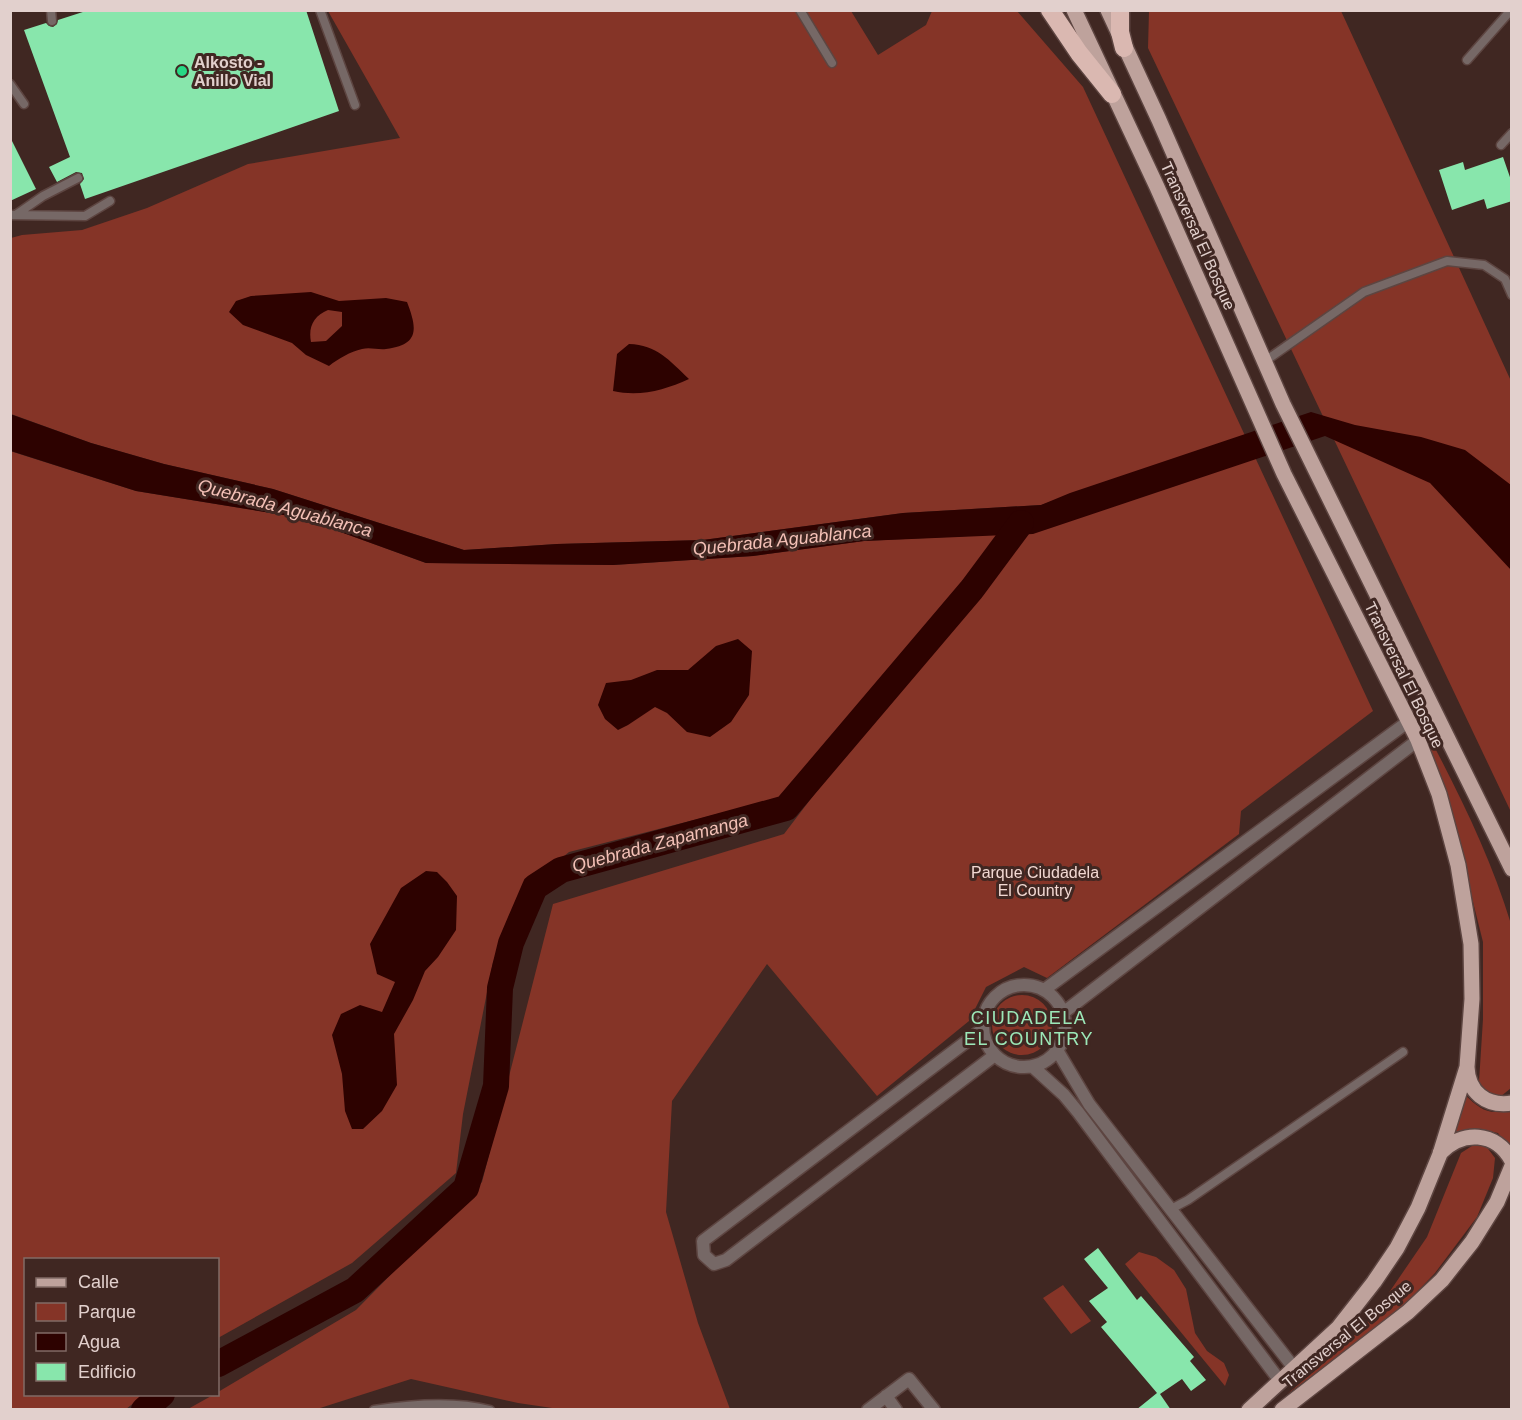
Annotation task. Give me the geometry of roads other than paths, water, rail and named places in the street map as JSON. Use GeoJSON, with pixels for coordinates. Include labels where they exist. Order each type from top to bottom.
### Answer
{"type":"FeatureCollection","features":[{"type":"Feature","properties":{"kind":"highway"},"geometry":{"type":"LineString","coordinates":[[1050,10],[1079,53],[1112,94]]}},
{"type":"Feature","properties":{"kind":"highway"},"geometry":{"type":"LineString","coordinates":[[1120,10],[1120,33],[1124,48]]}},
{"type":"Feature","properties":{"kind":"main road","name":"Transversal El Bosque"},"geometry":{"type":"LineString","coordinates":[[1074,10],[1157,187],[1284,474],[1418,740],[1439,794],[1458,865],[1472,944],[1472,999],[1467,1067],[1440,1154],[1418,1208],[1397,1248],[1338,1328],[1249,1410]]}},
{"type":"Feature","properties":{"kind":"main road","name":"Transversal El Bosque"},"geometry":{"type":"LineString","coordinates":[[1108,10],[1159,120],[1283,404],[1512,869]]}},
{"type":"Feature","properties":{"kind":"main road"},"geometry":{"type":"LineString","coordinates":[[1467,1067],[1471,1086],[1477,1094],[1493,1103],[1512,1103]]}},
{"type":"Feature","properties":{"kind":"main road"},"geometry":{"type":"LineString","coordinates":[[1440,1154],[1457,1140],[1468,1136],[1479,1136],[1500,1145],[1512,1161]]}},
{"type":"Feature","properties":{"kind":"main road","name":"Transversal El Bosque"},"geometry":{"type":"LineString","coordinates":[[1282,1410],[1408,1312],[1442,1280],[1472,1242],[1497,1202],[1512,1166]]}},
{"type":"Feature","properties":{"kind":"street"},"geometry":{"type":"LineString","coordinates":[[1044,990],[1408,721]]}},
{"type":"Feature","properties":{"kind":"street"},"geometry":{"type":"LineString","coordinates":[[1063,1012],[1418,740]]}},
{"type":"Feature","properties":{"kind":"street"},"geometry":{"type":"LineString","coordinates":[[1025,985],[1044,990],[1052,996],[1063,1012],[1064,1032],[1057,1050],[1050,1057],[1032,1066],[1012,1065],[996,1055],[985,1039],[983,1029],[986,1010],[998,994],[1006,989],[1025,985]]}},
{"type":"Feature","properties":{"kind":"street"},"geometry":{"type":"LineString","coordinates":[[983,1029],[703,1241],[704,1255],[714,1264],[726,1260],[996,1055]]}},
{"type":"Feature","properties":{"kind":"street"},"geometry":{"type":"LineString","coordinates":[[1057,1050],[1089,1104],[1294,1368]]}},
{"type":"Feature","properties":{"kind":"street"},"geometry":{"type":"LineString","coordinates":[[1032,1066],[1064,1095],[1280,1381]]}},
{"type":"Feature","properties":{"kind":"street"},"geometry":{"type":"LineString","coordinates":[[868,1410],[909,1379],[934,1410]]}},
{"type":"Feature","properties":{"kind":"street"},"geometry":{"type":"LineString","coordinates":[[886,1396],[896,1410]]}},
{"type":"Feature","properties":{"kind":"lane"},"geometry":{"type":"LineString","coordinates":[[51,10],[52,21]]}},
{"type":"Feature","properties":{"kind":"lane"},"geometry":{"type":"LineString","coordinates":[[320,10],[355,105]]}},
{"type":"Feature","properties":{"kind":"lane"},"geometry":{"type":"LineString","coordinates":[[800,10],[832,63]]}},
{"type":"Feature","properties":{"kind":"lane"},"geometry":{"type":"LineString","coordinates":[[1467,60],[1511,10]]}},
{"type":"Feature","properties":{"kind":"lane"},"geometry":{"type":"LineString","coordinates":[[10,84],[24,104]]}},
{"type":"Feature","properties":{"kind":"lane"},"geometry":{"type":"LineString","coordinates":[[1501,145],[1512,133]]}},
{"type":"Feature","properties":{"kind":"lane"},"geometry":{"type":"LineString","coordinates":[[13,214],[78,178]]}},
{"type":"Feature","properties":{"kind":"lane"},"geometry":{"type":"LineString","coordinates":[[13,214],[50,217],[85,216],[110,201]]}},
{"type":"Feature","properties":{"kind":"lane"},"geometry":{"type":"LineString","coordinates":[[1266,361],[1364,292],[1447,261],[1484,265],[1505,279],[1512,295]]}},
{"type":"Feature","properties":{"kind":"lane"},"geometry":{"type":"LineString","coordinates":[[1171,1209],[1188,1200],[1403,1052]]}},
{"type":"Feature","properties":{"kind":"lane"},"geometry":{"type":"LineString","coordinates":[[1143,1200],[1155,1190]]}},
{"type":"Feature","properties":{"kind":"lane"},"geometry":{"type":"LineString","coordinates":[[374,1410],[396,1406],[449,1404],[489,1410]]}},
{"type":"Feature","properties":{"kind":"water"},"geometry":{"type":"Polygon","coordinates":[[[311,292],[339,301],[386,298],[407,302],[413,320],[413,334],[405,344],[383,349],[362,349],[329,366],[306,355],[292,343],[243,325],[229,312],[236,301],[251,296],[311,292]],[[328,310],[319,315],[311,326],[311,342],[326,341],[342,326],[342,312],[328,310]]]}},
{"type":"Feature","properties":{"kind":"water"},"geometry":{"type":"Polygon","coordinates":[[[629,344],[647,347],[662,355],[689,379],[643,393],[613,391],[617,354],[629,344]]]}},
{"type":"Feature","properties":{"kind":"water","name":"Quebrada Aguablanca"},"geometry":{"type":"Polygon","coordinates":[[[1311,412],[1355,425],[1421,437],[1465,450],[1511,485],[1511,570],[1430,483],[1325,436],[1033,534],[864,541],[753,556],[613,565],[426,563],[302,518],[136,491],[11,451],[10,414],[91,443],[164,464],[273,489],[464,550],[557,544],[703,540],[903,513],[1041,505],[1070,493],[1311,412]]]}},
{"type":"Feature","properties":{"kind":"water"},"geometry":{"type":"Polygon","coordinates":[[[738,639],[752,651],[749,695],[731,722],[710,737],[687,732],[667,713],[655,707],[618,730],[605,719],[598,705],[606,683],[631,680],[657,670],[688,670],[716,646],[738,639]]]}},
{"type":"Feature","properties":{"kind":"water"},"geometry":{"type":"Polygon","coordinates":[[[426,871],[437,872],[457,896],[456,930],[438,957],[425,971],[413,1000],[394,1034],[397,1085],[382,1111],[363,1129],[352,1129],[345,1111],[342,1074],[332,1035],[341,1014],[360,1005],[382,1012],[395,982],[377,974],[370,944],[401,888],[426,871]]]}},
{"type":"Feature","properties":{"kind":"waterway","name":"Quebrada Zapamanga"},"geometry":{"type":"LineString","coordinates":[[219,1363],[355,1290],[466,1188],[496,1086],[500,988],[511,943],[535,887],[561,870],[786,808],[972,589],[1021,523]]}},
{"type":"Feature","properties":{"kind":"waterway","name":"Quebrada Zapamanga"},"geometry":{"type":"LineString","coordinates":[[144,1410],[160,1396]]}},
{"type":"Feature","properties":{"kind":"place","name":"Alkosto - Anillo Vial"},"geometry":{"type":"Point","coordinates":[182,71]}},
{"type":"Feature","properties":{"kind":"district","name":"CIUDADELA EL COUNTRY"},"geometry":{"type":"Point","coordinates":[1029,1028]}},
{"type":"Feature","properties":{"kind":"park label","name":"Parque Ciudadela El Country"},"geometry":{"type":"Point","coordinates":[1035,881]}}]}
